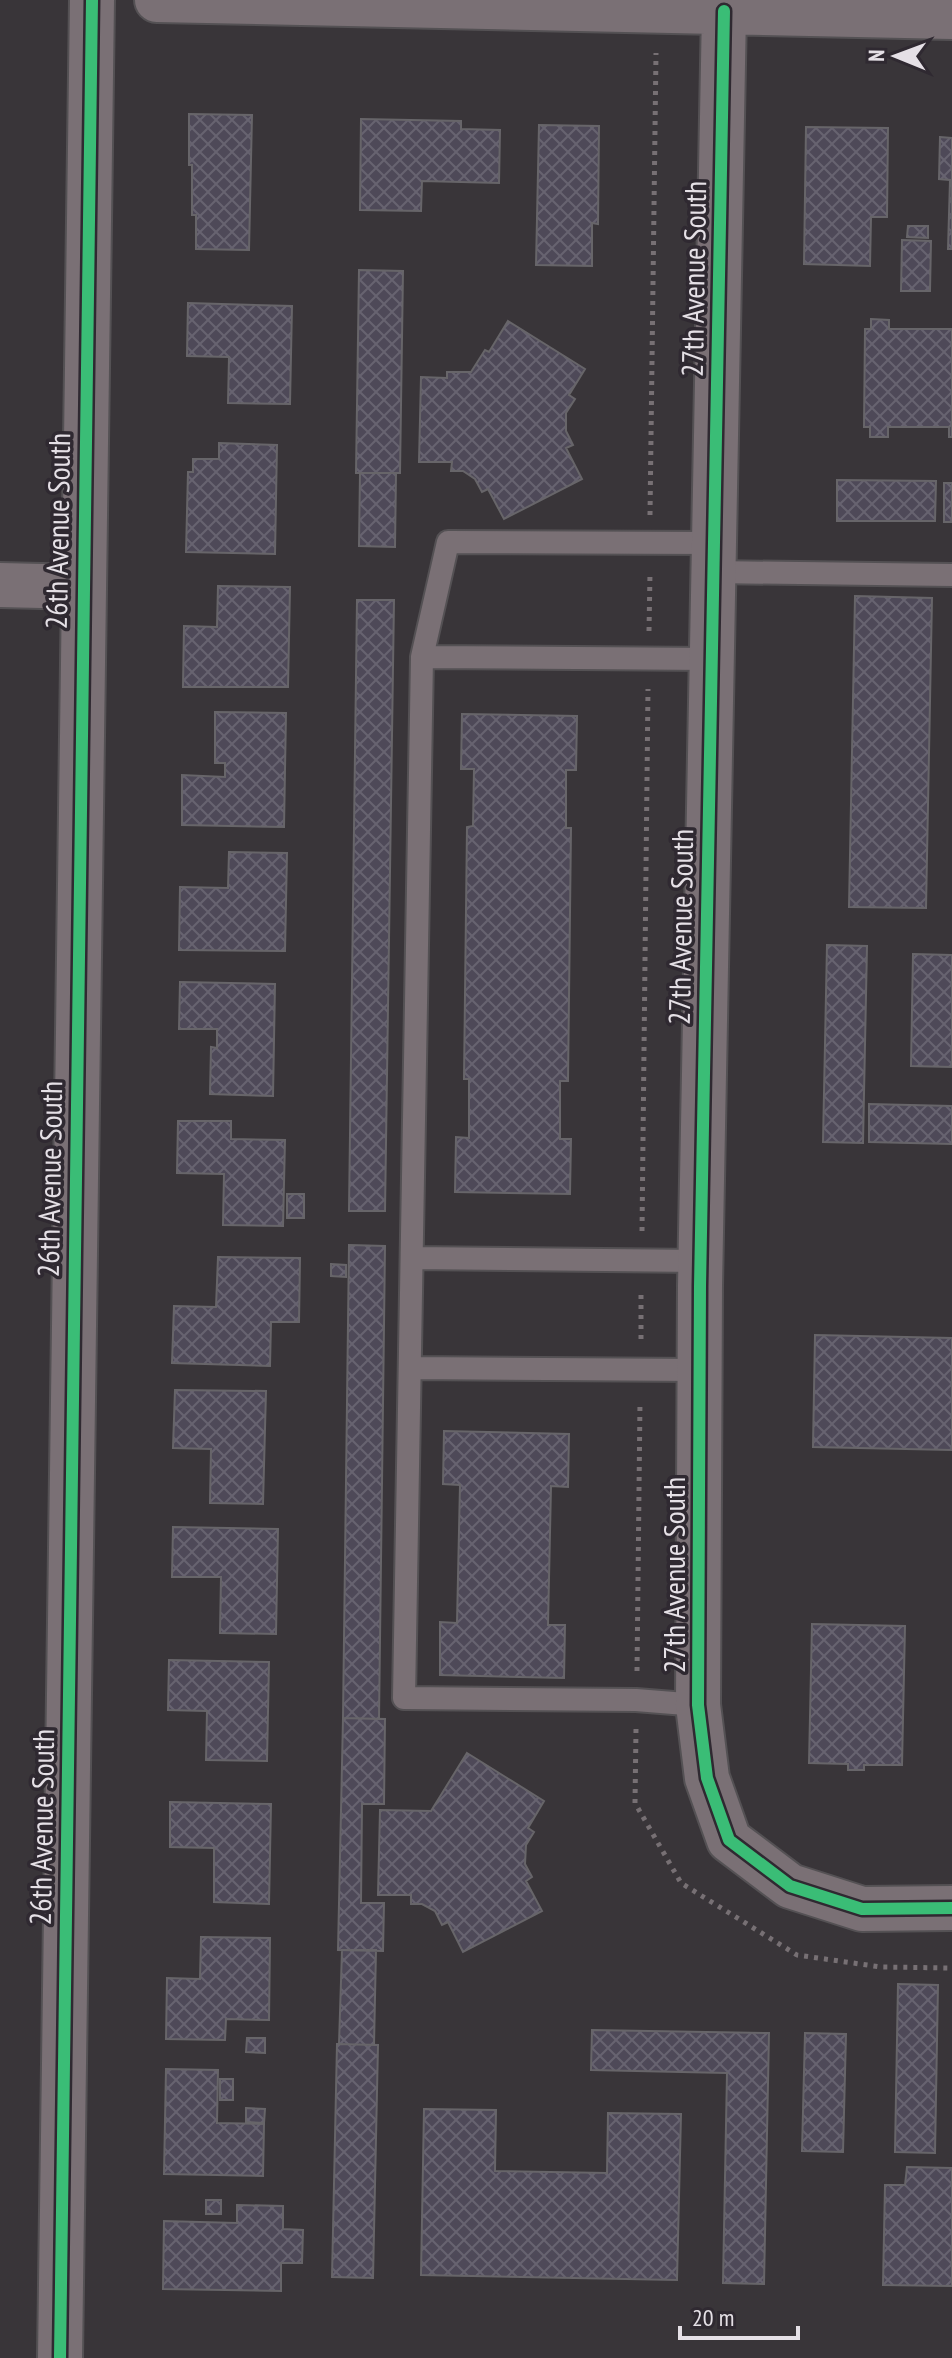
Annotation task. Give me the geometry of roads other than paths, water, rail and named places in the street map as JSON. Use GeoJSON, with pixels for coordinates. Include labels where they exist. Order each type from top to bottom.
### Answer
{"type":"FeatureCollection","features":[{"type":"Feature","properties":{"kind":"street","name":"26th Avenue South"},"geometry":{"type":"LineString","coordinates":[[60,2358],[92,0]]}},
{"type":"Feature","properties":{"kind":"street"},"geometry":{"type":"LineString","coordinates":[[157,0],[952,17]]}},
{"type":"Feature","properties":{"kind":"street","name":"27th Avenue South"},"geometry":{"type":"LineString","coordinates":[[724,11],[700,1261],[698,1705],[707,1778],[729,1840],[790,1886],[862,1909],[952,1908]]}},
{"type":"Feature","properties":{"kind":"street"},"geometry":{"type":"LineString","coordinates":[[0,585],[83,587]]}},
{"type":"Feature","properties":{"kind":"lane"},"geometry":{"type":"LineString","coordinates":[[698,1705],[636,1700],[404,1698],[422,657],[448,542],[952,575]]}},
{"type":"Feature","properties":{"kind":"lane"},"geometry":{"type":"LineString","coordinates":[[422,657],[712,659]]}},
{"type":"Feature","properties":{"kind":"lane"},"geometry":{"type":"LineString","coordinates":[[412,1258],[700,1261]]}},
{"type":"Feature","properties":{"kind":"lane"},"geometry":{"type":"LineString","coordinates":[[410,1368],[699,1370]]}}]}
